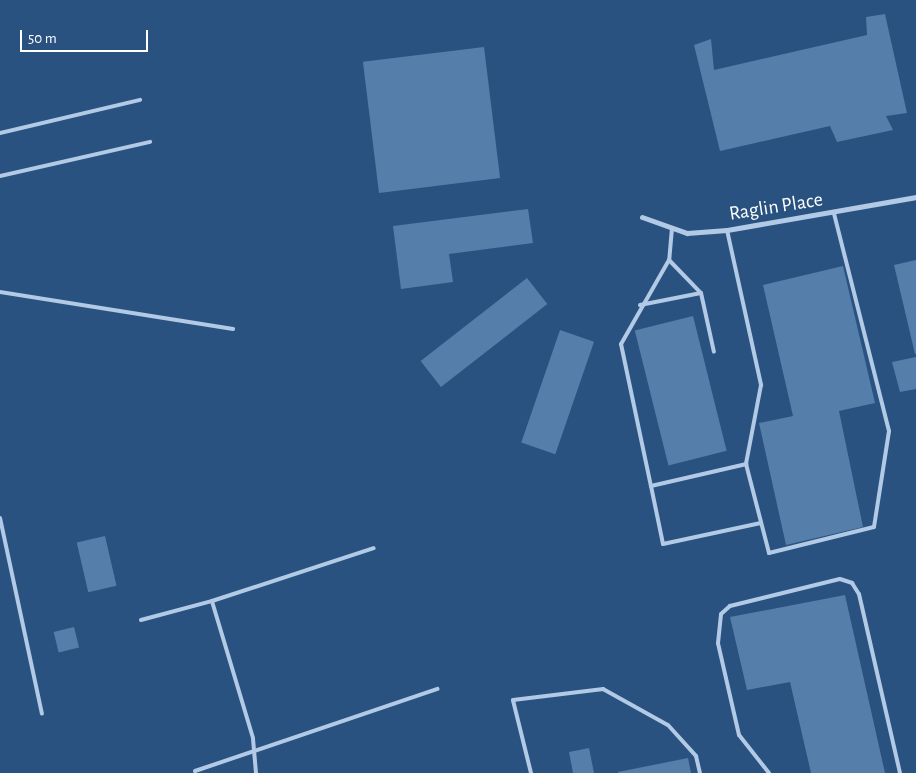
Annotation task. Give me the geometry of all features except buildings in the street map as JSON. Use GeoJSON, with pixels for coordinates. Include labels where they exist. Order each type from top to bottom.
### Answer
{"type":"FeatureCollection","features":[{"type":"Feature","properties":{"kind":"street","name":"Raglin Place"},"geometry":{"type":"LineString","coordinates":[[642,217],[687,233],[727,230],[834,214],[916,197]]}},
{"type":"Feature","properties":{"kind":"lane"},"geometry":{"type":"LineString","coordinates":[[0,133],[140,100]]}},
{"type":"Feature","properties":{"kind":"lane"},"geometry":{"type":"LineString","coordinates":[[0,176],[150,142]]}},
{"type":"Feature","properties":{"kind":"lane"},"geometry":{"type":"LineString","coordinates":[[727,230],[761,385],[746,464],[769,552],[874,527],[889,430],[834,214]]}},
{"type":"Feature","properties":{"kind":"lane"},"geometry":{"type":"LineString","coordinates":[[672,228],[669,260],[640,306],[621,344],[663,544],[761,524]]}},
{"type":"Feature","properties":{"kind":"lane"},"geometry":{"type":"LineString","coordinates":[[669,260],[701,293],[714,352]]}},
{"type":"Feature","properties":{"kind":"lane"},"geometry":{"type":"LineString","coordinates":[[0,292],[232,329]]}},
{"type":"Feature","properties":{"kind":"lane"},"geometry":{"type":"LineString","coordinates":[[640,306],[701,293]]}},
{"type":"Feature","properties":{"kind":"lane"},"geometry":{"type":"LineString","coordinates":[[651,486],[746,464]]}},
{"type":"Feature","properties":{"kind":"lane"},"geometry":{"type":"LineString","coordinates":[[0,518],[42,714]]}},
{"type":"Feature","properties":{"kind":"lane"},"geometry":{"type":"LineString","coordinates":[[141,620],[212,600],[374,548]]}},
{"type":"Feature","properties":{"kind":"lane"},"geometry":{"type":"LineString","coordinates":[[769,773],[740,735],[716,626],[721,614],[730,606],[840,579],[852,583],[859,594],[900,773]]}},
{"type":"Feature","properties":{"kind":"lane"},"geometry":{"type":"LineString","coordinates":[[212,600],[252,738],[252,752],[256,773]]}},
{"type":"Feature","properties":{"kind":"lane"},"geometry":{"type":"LineString","coordinates":[[196,771],[437,690]]}},
{"type":"Feature","properties":{"kind":"lane"},"geometry":{"type":"LineString","coordinates":[[531,773],[513,700],[603,690],[668,725],[696,756],[700,773]]}}]}
